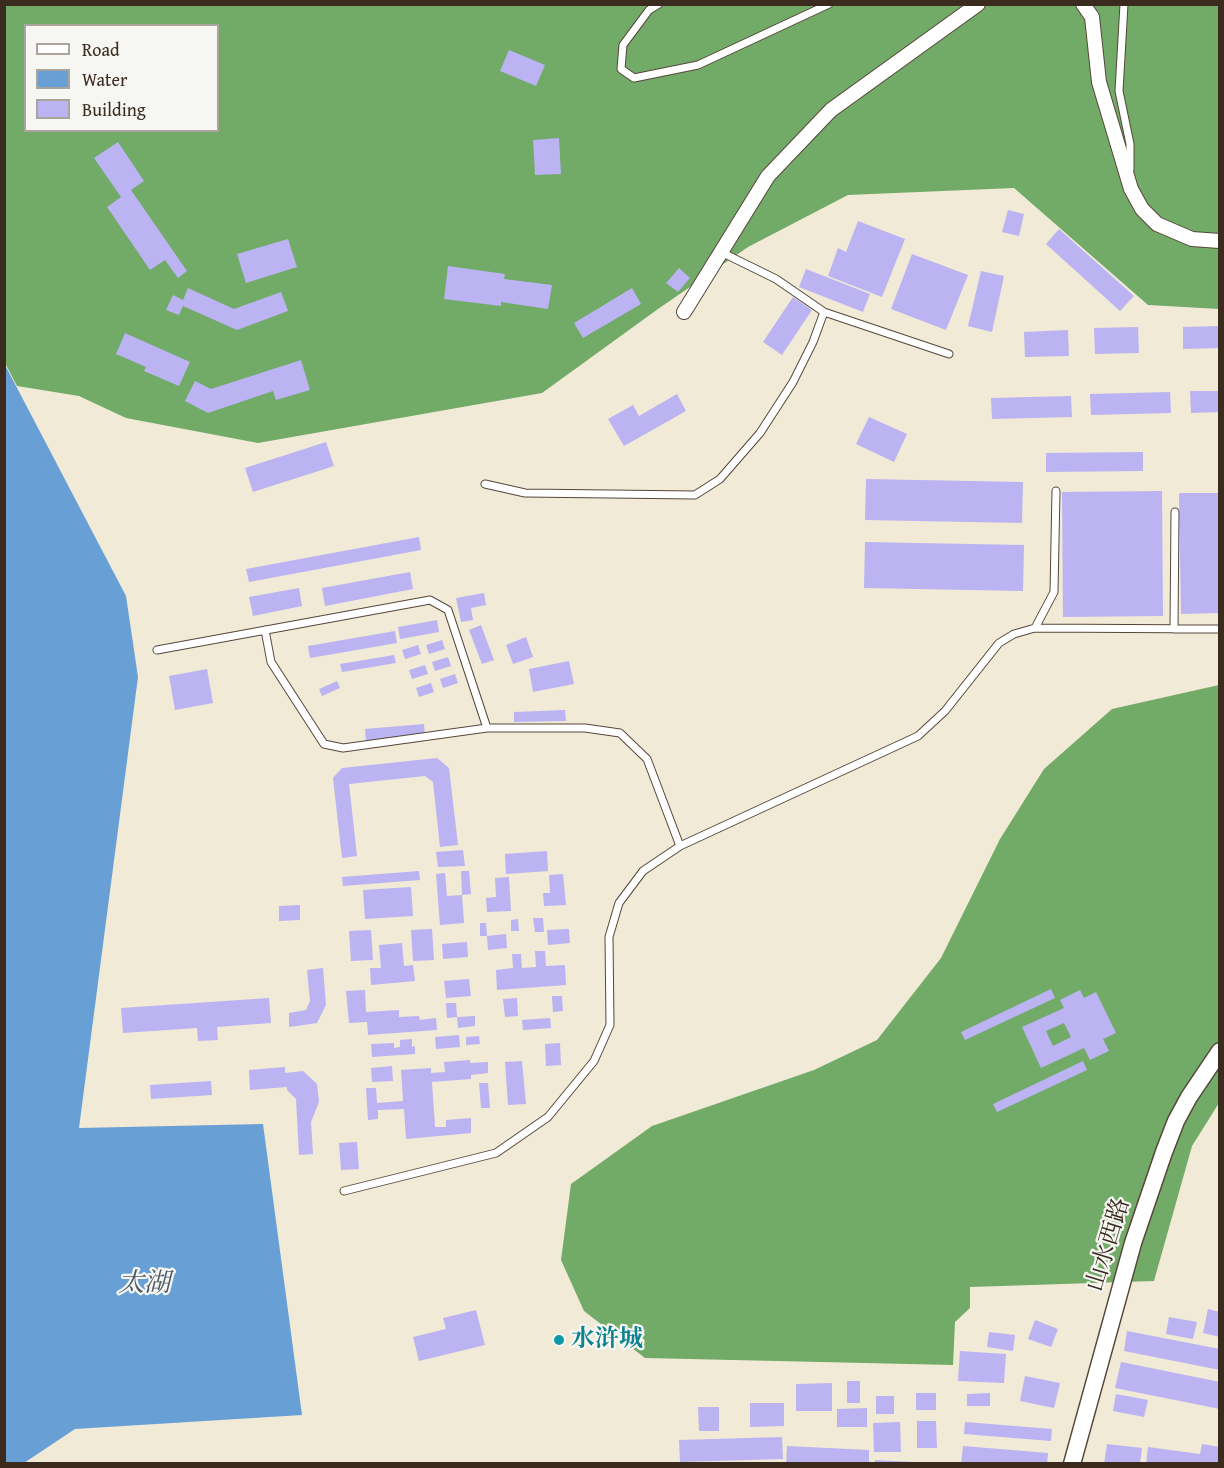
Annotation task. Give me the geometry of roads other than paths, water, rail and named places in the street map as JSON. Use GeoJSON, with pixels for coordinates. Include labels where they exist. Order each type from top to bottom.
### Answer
{"type":"FeatureCollection","features":[{"type":"Feature","properties":{"kind":"street"},"geometry":{"type":"LineString","coordinates":[[684,312],[768,176],[831,110],[978,4]]}},
{"type":"Feature","properties":{"kind":"street"},"geometry":{"type":"LineString","coordinates":[[1083,4],[1092,17],[1099,82],[1131,189],[1142,209],[1157,224],[1192,239],[1220,241]]}},
{"type":"Feature","properties":{"kind":"street","name":"山水西路"},"geometry":{"type":"LineString","coordinates":[[1072,1464],[1133,1243],[1164,1152],[1176,1121],[1189,1097],[1220,1051]]}},
{"type":"Feature","properties":{"kind":"lane"},"geometry":{"type":"LineString","coordinates":[[658,4],[649,10],[623,45],[621,69],[634,78],[698,66],[829,4]]}},
{"type":"Feature","properties":{"kind":"lane"},"geometry":{"type":"LineString","coordinates":[[1124,4],[1119,91],[1130,144],[1131,189]]}},
{"type":"Feature","properties":{"kind":"lane"},"geometry":{"type":"LineString","coordinates":[[721,252],[776,279],[824,312],[949,354]]}},
{"type":"Feature","properties":{"kind":"lane"},"geometry":{"type":"LineString","coordinates":[[484,484],[525,493],[695,495],[720,479],[760,433],[793,382],[813,342],[824,312]]}},
{"type":"Feature","properties":{"kind":"lane"},"geometry":{"type":"LineString","coordinates":[[1035,628],[1054,592],[1056,491]]}},
{"type":"Feature","properties":{"kind":"lane"},"geometry":{"type":"LineString","coordinates":[[1174,629],[1175,512]]}},
{"type":"Feature","properties":{"kind":"lane"},"geometry":{"type":"LineString","coordinates":[[157,650],[430,600],[448,610],[487,728]]}},
{"type":"Feature","properties":{"kind":"lane"},"geometry":{"type":"LineString","coordinates":[[345,1191],[496,1153],[548,1117],[594,1061],[610,1025],[609,938],[619,903],[643,871],[680,846],[918,736],[945,711],[999,643],[1014,634],[1035,628],[1220,629]]}},
{"type":"Feature","properties":{"kind":"lane"},"geometry":{"type":"LineString","coordinates":[[265,630],[271,662],[324,744],[343,748],[487,728],[585,728],[620,734],[647,759],[680,846]]}},
{"type":"Feature","properties":{"kind":"water","name":"太湖"},"geometry":{"type":"Polygon","coordinates":[[[4,363],[126,596],[138,677],[79,1128],[263,1124],[302,1415],[75,1429],[24,1463],[4,1463],[4,363]]]}},
{"type":"Feature","properties":{"kind":"place","name":"水浒城"},"geometry":{"type":"Point","coordinates":[559,1340]}}]}
